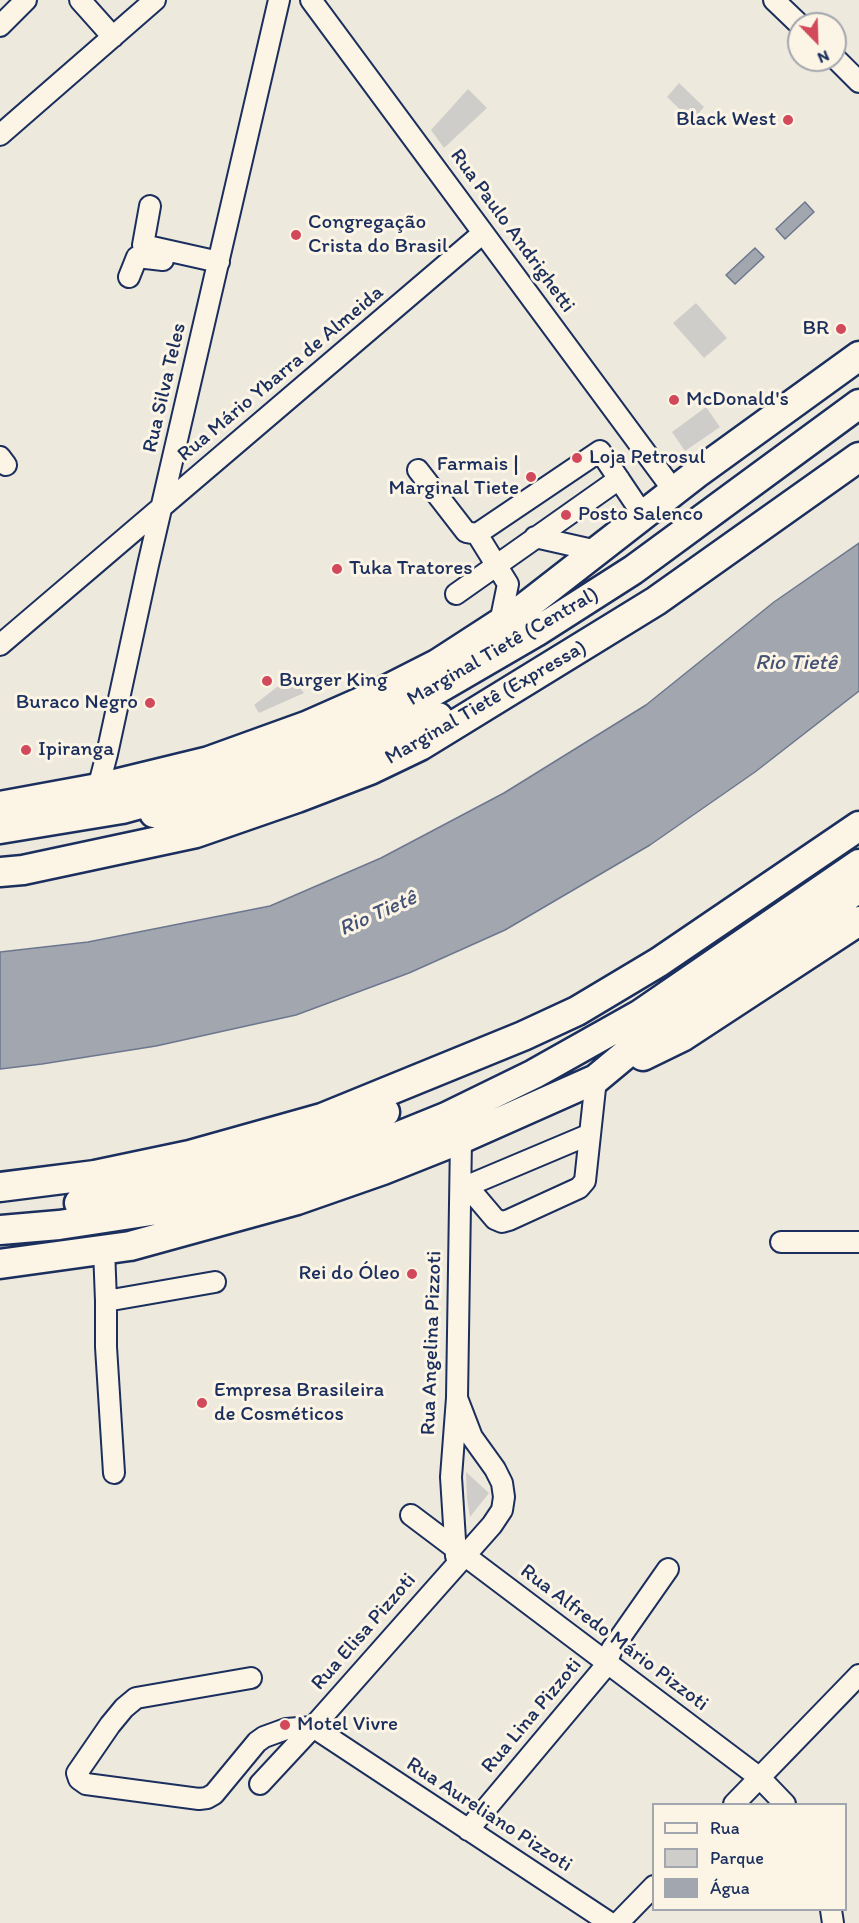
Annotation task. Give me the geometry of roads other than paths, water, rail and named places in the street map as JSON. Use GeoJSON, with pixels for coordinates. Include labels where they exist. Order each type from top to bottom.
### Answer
{"type":"FeatureCollection","features":[{"type":"Feature","properties":{"kind":"highway"},"geometry":{"type":"LineString","coordinates":[[0,806],[98,788],[209,762],[306,726],[374,696],[437,664],[525,607],[674,491],[859,356]]}},
{"type":"Feature","properties":{"kind":"highway"},"geometry":{"type":"LineString","coordinates":[[525,607],[553,598],[573,587],[819,420],[854,408]]}},
{"type":"Feature","properties":{"kind":"highway","name":"Marginal Tietê (Central)"},"geometry":{"type":"LineString","coordinates":[[0,829],[122,809],[206,786],[314,746],[438,689],[536,632],[633,570],[854,408]]}},
{"type":"Feature","properties":{"kind":"highway","name":"Marginal Tietê (Expressa)"},"geometry":{"type":"LineString","coordinates":[[0,872],[23,870],[196,833],[370,770],[420,746],[468,719],[656,601],[859,457]]}},
{"type":"Feature","properties":{"kind":"highway"},"geometry":{"type":"LineString","coordinates":[[122,809],[169,816],[205,807],[317,768],[431,721],[619,612],[656,601]]}},
{"type":"Feature","properties":{"kind":"highway"},"geometry":{"type":"LineString","coordinates":[[0,1187],[95,1175],[190,1155],[322,1118],[523,1036],[577,1011],[659,962],[859,826]]}},
{"type":"Feature","properties":{"kind":"highway"},"geometry":{"type":"LineString","coordinates":[[0,1230],[59,1225],[151,1211],[222,1195],[334,1162],[446,1117],[534,1074],[639,1015],[859,864]]}},
{"type":"Feature","properties":{"kind":"highway"},"geometry":{"type":"LineString","coordinates":[[596,1080],[644,1039],[859,888]]}},
{"type":"Feature","properties":{"kind":"highway"},"geometry":{"type":"LineString","coordinates":[[0,1264],[130,1246],[297,1200],[383,1170],[596,1080],[682,1037],[859,921]]}},
{"type":"Feature","properties":{"kind":"highway"},"geometry":{"type":"LineString","coordinates":[[0,1215],[108,1198],[207,1177],[310,1146],[463,1074],[523,1036]]}},
{"type":"Feature","properties":{"kind":"street"},"geometry":{"type":"LineString","coordinates":[[0,26],[26,0]]}},
{"type":"Feature","properties":{"kind":"street"},"geometry":{"type":"LineString","coordinates":[[80,0],[113,37]]}},
{"type":"Feature","properties":{"kind":"street"},"geometry":{"type":"LineString","coordinates":[[0,135],[155,0]]}},
{"type":"Feature","properties":{"kind":"street","name":"Rua Silva Teles"},"geometry":{"type":"LineString","coordinates":[[98,788],[279,0]]}},
{"type":"Feature","properties":{"kind":"street","name":"Rua Paulo Andrighetti"},"geometry":{"type":"LineString","coordinates":[[311,0],[674,491]]}},
{"type":"Feature","properties":{"kind":"street"},"geometry":{"type":"LineString","coordinates":[[774,0],[787,12]]}},
{"type":"Feature","properties":{"kind":"street"},"geometry":{"type":"LineString","coordinates":[[847,70],[859,82]]}},
{"type":"Feature","properties":{"kind":"street"},"geometry":{"type":"LineString","coordinates":[[150,206],[142,245],[218,266]]}},
{"type":"Feature","properties":{"kind":"street","name":"Rua Mário Ybarra de Almeida"},"geometry":{"type":"LineString","coordinates":[[0,645],[483,233]]}},
{"type":"Feature","properties":{"kind":"street"},"geometry":{"type":"LineString","coordinates":[[129,277],[139,256],[218,266]]}},
{"type":"Feature","properties":{"kind":"street"},"geometry":{"type":"LineString","coordinates":[[418,470],[466,532],[477,534],[600,451],[643,515]]}},
{"type":"Feature","properties":{"kind":"street"},"geometry":{"type":"LineString","coordinates":[[456,594],[619,479]]}},
{"type":"Feature","properties":{"kind":"street"},"geometry":{"type":"LineString","coordinates":[[477,534],[508,584],[500,623]]}},
{"type":"Feature","properties":{"kind":"street"},"geometry":{"type":"LineString","coordinates":[[535,537],[597,551]]}},
{"type":"Feature","properties":{"kind":"street"},"geometry":{"type":"LineString","coordinates":[[588,1135],[464,1182],[495,1219],[502,1221],[509,1220],[582,1186],[585,1181],[588,1135],[596,1080]]}},
{"type":"Feature","properties":{"kind":"street","name":"Rua Angelina Pizzoti"},"geometry":{"type":"LineString","coordinates":[[458,1556],[451,1477],[457,1398],[464,1182],[462,1138]]}},
{"type":"Feature","properties":{"kind":"street"},"geometry":{"type":"LineString","coordinates":[[781,1242],[859,1242]]}},
{"type":"Feature","properties":{"kind":"street"},"geometry":{"type":"LineString","coordinates":[[104,1249],[106,1347],[114,1473]]}},
{"type":"Feature","properties":{"kind":"street"},"geometry":{"type":"LineString","coordinates":[[106,1301],[215,1282]]}},
{"type":"Feature","properties":{"kind":"street","name":"Rua Elisa Pizzoti"},"geometry":{"type":"LineString","coordinates":[[260,1784],[313,1727],[458,1556],[492,1525],[502,1510],[504,1497],[502,1483],[472,1437],[457,1398]]}},
{"type":"Feature","properties":{"kind":"street","name":"Rua Alfredo Mário Pizzoti"},"geometry":{"type":"LineString","coordinates":[[411,1515],[458,1556],[606,1662],[760,1778],[784,1803]]}},
{"type":"Feature","properties":{"kind":"street","name":"Rua Lina Pizzoti"},"geometry":{"type":"LineString","coordinates":[[468,1830],[604,1668],[612,1649],[668,1569]]}},
{"type":"Feature","properties":{"kind":"street"},"geometry":{"type":"LineString","coordinates":[[735,1803],[859,1676]]}},
{"type":"Feature","properties":{"kind":"street"},"geometry":{"type":"LineString","coordinates":[[251,1678],[136,1698],[110,1725],[77,1773],[79,1779],[86,1784],[203,1798],[214,1794],[257,1742],[264,1737],[286,1729],[313,1727]]}},
{"type":"Feature","properties":{"kind":"street","name":"Rua Aureliano Pizzoti"},"geometry":{"type":"LineString","coordinates":[[313,1727],[610,1923]]}},
{"type":"Feature","properties":{"kind":"street"},"geometry":{"type":"LineString","coordinates":[[618,1923],[652,1888]]}},
{"type":"Feature","properties":{"kind":"water"},"geometry":{"type":"Polygon","coordinates":[[[805,202],[814,212],[785,239],[776,229],[805,202]]]}},
{"type":"Feature","properties":{"kind":"water"},"geometry":{"type":"Polygon","coordinates":[[[755,248],[764,257],[735,284],[726,275],[755,248]]]}},
{"type":"Feature","properties":{"kind":"water","name":"Rio Tietê"},"geometry":{"type":"Polygon","coordinates":[[[859,543],[859,691],[755,772],[650,845],[505,930],[409,973],[296,1015],[156,1046],[0,1069],[0,952],[88,942],[270,906],[381,858],[504,793],[646,705],[774,602],[859,543]]]}},
{"type":"Feature","properties":{"kind":"place","name":"Black West"},"geometry":{"type":"Point","coordinates":[788,120]}},
{"type":"Feature","properties":{"kind":"place","name":"Congregação Crista do Brasil"},"geometry":{"type":"Point","coordinates":[296,235]}},
{"type":"Feature","properties":{"kind":"place","name":"BR"},"geometry":{"type":"Point","coordinates":[841,329]}},
{"type":"Feature","properties":{"kind":"place","name":"McDonald's"},"geometry":{"type":"Point","coordinates":[674,400]}},
{"type":"Feature","properties":{"kind":"place","name":"Loja Petrosul"},"geometry":{"type":"Point","coordinates":[577,458]}},
{"type":"Feature","properties":{"kind":"place","name":"Farmais | Marginal Tiete"},"geometry":{"type":"Point","coordinates":[531,477]}},
{"type":"Feature","properties":{"kind":"place","name":"Posto Salenco"},"geometry":{"type":"Point","coordinates":[566,515]}},
{"type":"Feature","properties":{"kind":"place","name":"Tuka Tratores"},"geometry":{"type":"Point","coordinates":[337,569]}},
{"type":"Feature","properties":{"kind":"place","name":"Burger King"},"geometry":{"type":"Point","coordinates":[267,681]}},
{"type":"Feature","properties":{"kind":"place","name":"Buraco Negro"},"geometry":{"type":"Point","coordinates":[150,703]}},
{"type":"Feature","properties":{"kind":"place","name":"Ipiranga"},"geometry":{"type":"Point","coordinates":[26,750]}},
{"type":"Feature","properties":{"kind":"place","name":"Rei do Óleo"},"geometry":{"type":"Point","coordinates":[412,1274]}},
{"type":"Feature","properties":{"kind":"place","name":"Empresa Brasileira de Cosméticos"},"geometry":{"type":"Point","coordinates":[202,1403]}},
{"type":"Feature","properties":{"kind":"place","name":"Motel Vivre"},"geometry":{"type":"Point","coordinates":[285,1725]}}]}
